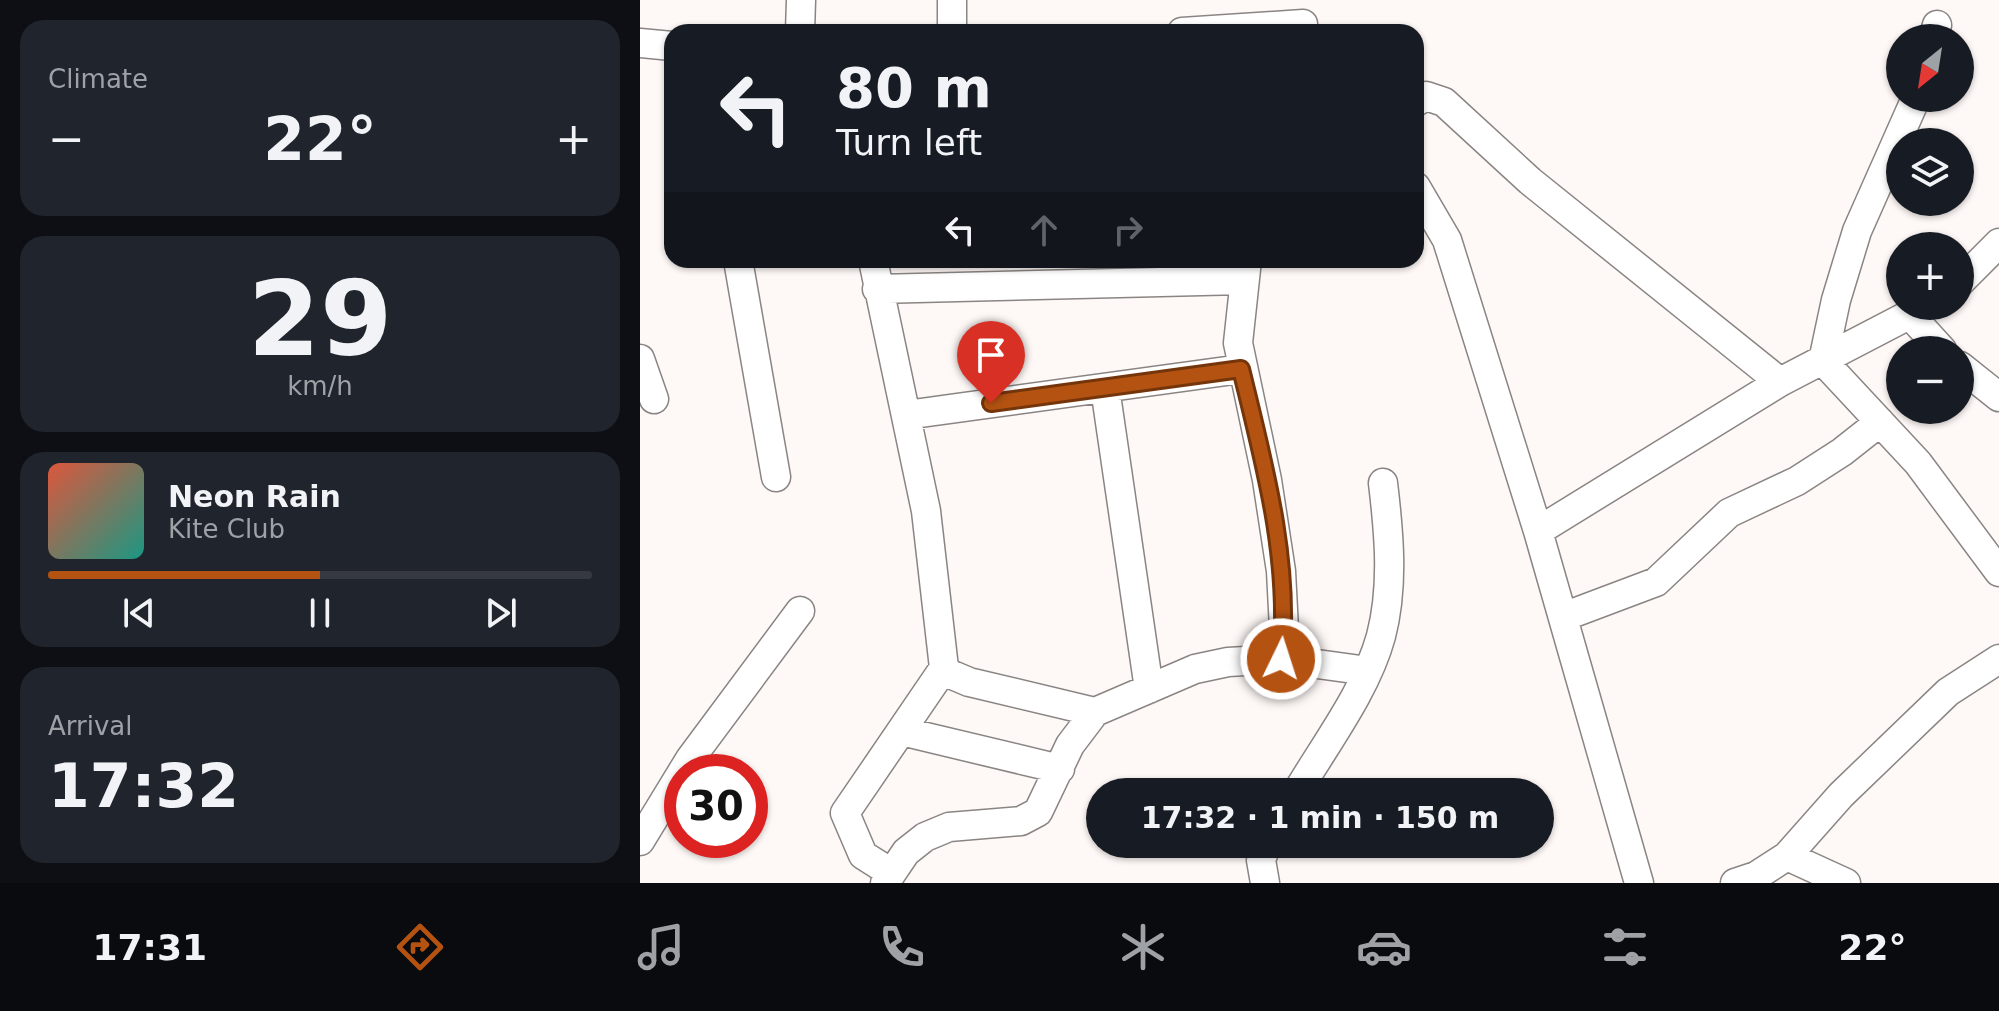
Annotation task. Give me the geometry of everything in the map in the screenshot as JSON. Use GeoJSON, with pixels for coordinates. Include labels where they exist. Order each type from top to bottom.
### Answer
{"type":"FeatureCollection","features":[{"type":"Feature","properties":{"kind":"street"},"geometry":{"type":"LineString","coordinates":[[800,24],[801,0]]}},
{"type":"Feature","properties":{"kind":"street"},"geometry":{"type":"LineString","coordinates":[[952,0],[952,24]]}},
{"type":"Feature","properties":{"kind":"street"},"geometry":{"type":"LineString","coordinates":[[1255,24],[1300,19]]}},
{"type":"Feature","properties":{"kind":"street"},"geometry":{"type":"LineString","coordinates":[[640,43],[664,45]]}},
{"type":"Feature","properties":{"kind":"street"},"geometry":{"type":"LineString","coordinates":[[1424,97],[1444,102],[1530,181],[1780,382]]}},
{"type":"Feature","properties":{"kind":"street"},"geometry":{"type":"LineString","coordinates":[[1823,361],[1836,300],[1857,231],[1910,112]]}},
{"type":"Feature","properties":{"kind":"street"},"geometry":{"type":"LineString","coordinates":[[1424,197],[1447,240],[1538,531],[1639,883]]}},
{"type":"Feature","properties":{"kind":"street"},"geometry":{"type":"LineString","coordinates":[[1974,268],[1999,243]]}},
{"type":"Feature","properties":{"kind":"street"},"geometry":{"type":"LineString","coordinates":[[739,268],[776,477]]}},
{"type":"Feature","properties":{"kind":"street"},"geometry":{"type":"LineString","coordinates":[[874,268],[926,511],[944,668],[969,682],[1095,712]]}},
{"type":"Feature","properties":{"kind":"street"},"geometry":{"type":"LineString","coordinates":[[877,289],[1245,270],[1238,343],[1241,369],[1267,480],[1281,571],[1284,629],[1281,659]]}},
{"type":"Feature","properties":{"kind":"street"},"geometry":{"type":"LineString","coordinates":[[1538,531],[1780,382],[1901,320]]}},
{"type":"Feature","properties":{"kind":"street"},"geometry":{"type":"LineString","coordinates":[[640,359],[654,399]]}},
{"type":"Feature","properties":{"kind":"street"},"geometry":{"type":"LineString","coordinates":[[1823,361],[1918,463],[1999,572]]}},
{"type":"Feature","properties":{"kind":"street"},"geometry":{"type":"LineString","coordinates":[[906,415],[1241,369]]}},
{"type":"Feature","properties":{"kind":"street"},"geometry":{"type":"LineString","coordinates":[[1974,377],[1999,397]]}},
{"type":"Feature","properties":{"kind":"street"},"geometry":{"type":"LineString","coordinates":[[1105,388],[1149,689]]}},
{"type":"Feature","properties":{"kind":"street"},"geometry":{"type":"LineString","coordinates":[[1563,617],[1656,582],[1729,513],[1797,481],[1842,452],[1880,422]]}},
{"type":"Feature","properties":{"kind":"street"},"geometry":{"type":"LineString","coordinates":[[1305,778],[1368,671],[1381,635],[1388,596],[1390,539],[1383,483]]}},
{"type":"Feature","properties":{"kind":"street"},"geometry":{"type":"LineString","coordinates":[[640,841],[690,759],[800,611]]}},
{"type":"Feature","properties":{"kind":"street"},"geometry":{"type":"LineString","coordinates":[[944,668],[845,813],[863,855],[887,877],[915,845],[949,827],[1021,821],[1038,812],[1070,745],[1095,712],[1195,669],[1228,662],[1281,659],[1368,671]]}},
{"type":"Feature","properties":{"kind":"street"},"geometry":{"type":"LineString","coordinates":[[1735,883],[1756,876],[1787,856],[1841,795],[1948,692],[1999,659]]}},
{"type":"Feature","properties":{"kind":"street"},"geometry":{"type":"LineString","coordinates":[[901,731],[1060,769]]}},
{"type":"Feature","properties":{"kind":"street"},"geometry":{"type":"LineString","coordinates":[[1787,856],[1846,883]]}},
{"type":"Feature","properties":{"kind":"street"},"geometry":{"type":"LineString","coordinates":[[1262,858],[1265,883]]}},
{"type":"Feature","properties":{"kind":"route"},"geometry":{"type":"LineString","coordinates":[[991,403],[1241,369],[1267,480],[1281,571],[1284,629],[1281,659]]}}]}
